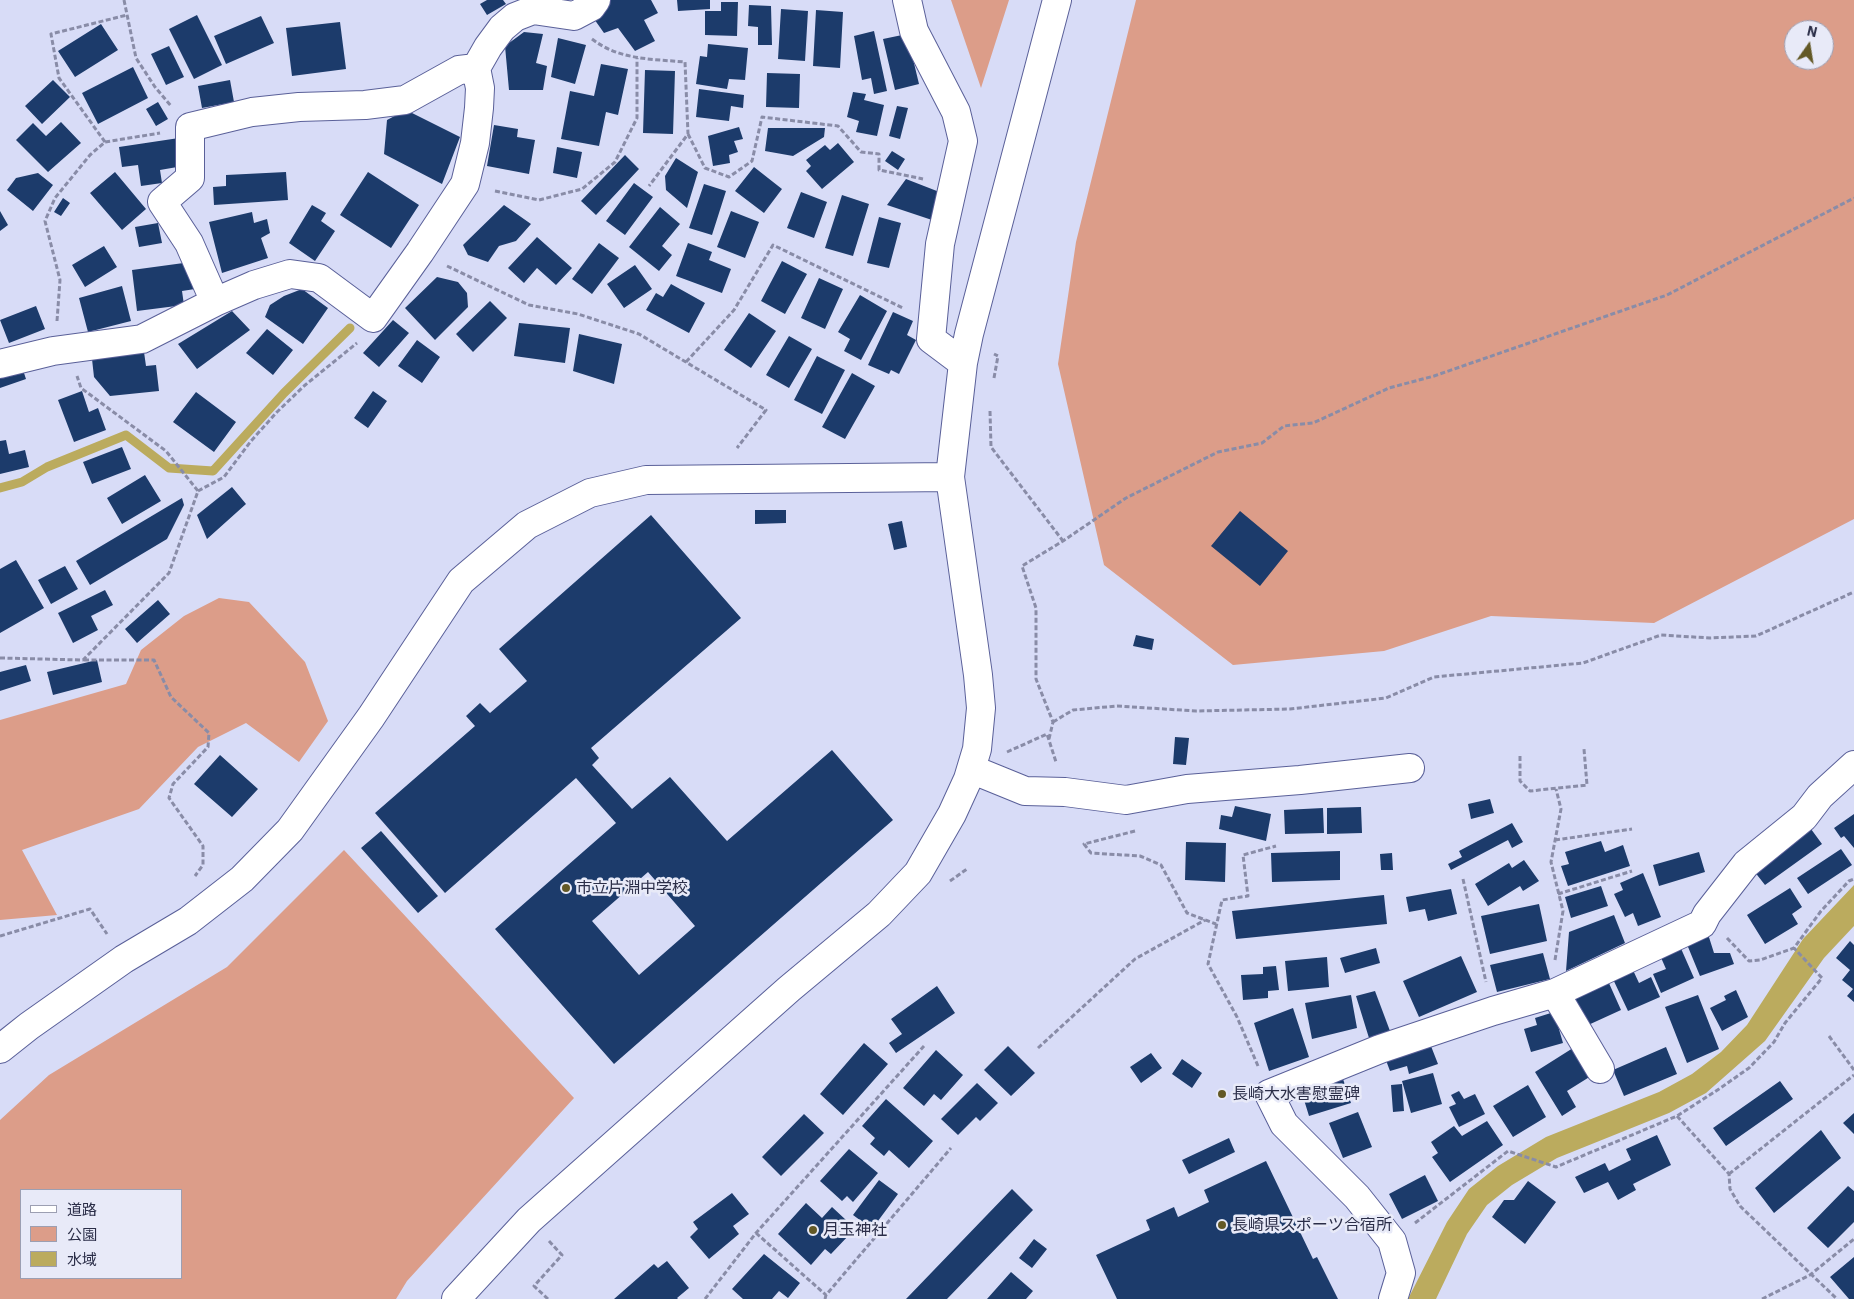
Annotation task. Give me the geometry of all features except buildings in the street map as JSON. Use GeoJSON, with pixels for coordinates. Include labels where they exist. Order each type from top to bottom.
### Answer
{"type":"FeatureCollection","features":[{"type":"Feature","properties":{"kind":"street"},"geometry":{"type":"LineString","coordinates":[[0,364],[53,351],[142,339],[214,302],[254,285],[290,274],[319,278],[373,318],[465,184],[475,143],[479,108],[480,88],[476,68],[488,47],[502,28],[515,17],[533,10],[574,16],[591,7],[596,0]]}},
{"type":"Feature","properties":{"kind":"street"},"geometry":{"type":"LineString","coordinates":[[907,0],[914,30],[956,112],[963,142],[940,244],[932,339],[963,363]]}},
{"type":"Feature","properties":{"kind":"street"},"geometry":{"type":"LineString","coordinates":[[456,1299],[529,1220],[789,989],[879,914],[918,873],[952,814],[974,759],[981,708],[950,477],[963,363],[1057,0]]}},
{"type":"Feature","properties":{"kind":"street"},"geometry":{"type":"LineString","coordinates":[[214,302],[190,243],[162,202],[190,178],[190,127],[252,112],[299,107],[365,105],[405,100],[459,70],[476,68]]}},
{"type":"Feature","properties":{"kind":"street"},"geometry":{"type":"LineString","coordinates":[[0,1049],[29,1026],[124,959],[188,921],[242,879],[290,830],[371,717],[461,581],[527,525],[590,493],[646,480],[950,477]]}},
{"type":"Feature","properties":{"kind":"street"},"geometry":{"type":"LineString","coordinates":[[974,759],[1025,791],[1065,792],[1126,800],[1187,789],[1300,780],[1410,768]]}},
{"type":"Feature","properties":{"kind":"street"},"geometry":{"type":"LineString","coordinates":[[1393,1299],[1401,1273],[1392,1241],[1357,1197],[1284,1124],[1269,1094],[1380,1049],[1493,1011],[1555,993],[1702,924],[1746,864],[1804,817],[1820,796],[1854,765]]}},
{"type":"Feature","properties":{"kind":"street"},"geometry":{"type":"LineString","coordinates":[[1555,993],[1600,1069]]}},
{"type":"Feature","properties":{"kind":"path"},"geometry":{"type":"LineString","coordinates":[[124,0],[136,58],[155,87],[190,127]]}},
{"type":"Feature","properties":{"kind":"path"},"geometry":{"type":"LineString","coordinates":[[104,142],[59,78],[52,34],[127,15]]}},
{"type":"Feature","properties":{"kind":"path"},"geometry":{"type":"LineString","coordinates":[[574,16],[587,36],[604,48],[637,58],[684,62],[688,134],[705,168],[729,178],[752,161],[762,117],[838,126],[861,152],[878,154],[879,170],[953,186]]}},
{"type":"Feature","properties":{"kind":"path"},"geometry":{"type":"LineString","coordinates":[[465,184],[539,200],[582,189],[615,162],[637,118],[637,58]]}},
{"type":"Feature","properties":{"kind":"path"},"geometry":{"type":"LineString","coordinates":[[57,325],[60,280],[44,221],[55,198],[90,155],[104,142],[190,127]]}},
{"type":"Feature","properties":{"kind":"path"},"geometry":{"type":"LineString","coordinates":[[650,186],[688,134]]}},
{"type":"Feature","properties":{"kind":"path"},"geometry":{"type":"LineString","coordinates":[[1049,739],[1053,722],[1036,679],[1036,608],[1022,566],[1063,542],[1126,498],[1218,452],[1262,443],[1284,426],[1313,423],[1389,388],[1434,376],[1666,295],[1854,198]]}},
{"type":"Feature","properties":{"kind":"path"},"geometry":{"type":"LineString","coordinates":[[686,362],[734,310],[772,245],[924,318],[935,307]]}},
{"type":"Feature","properties":{"kind":"path"},"geometry":{"type":"LineString","coordinates":[[420,252],[529,305],[578,314],[639,334],[766,410],[714,479]]}},
{"type":"Feature","properties":{"kind":"path"},"geometry":{"type":"LineString","coordinates":[[83,660],[169,573],[197,490],[224,478],[251,441],[277,412],[304,386],[356,344],[373,318]]}},
{"type":"Feature","properties":{"kind":"path"},"geometry":{"type":"LineString","coordinates":[[68,349],[81,388],[166,451],[197,490]]}},
{"type":"Feature","properties":{"kind":"path"},"geometry":{"type":"LineString","coordinates":[[993,384],[998,356]]}},
{"type":"Feature","properties":{"kind":"path"},"geometry":{"type":"LineString","coordinates":[[989,402],[991,447],[1063,542]]}},
{"type":"Feature","properties":{"kind":"path"},"geometry":{"type":"LineString","coordinates":[[1053,722],[1073,710],[1118,706],[1196,711],[1290,709],[1386,698],[1434,677],[1583,663],[1661,635],[1710,638],[1756,636],[1854,592]]}},
{"type":"Feature","properties":{"kind":"path"},"geometry":{"type":"LineString","coordinates":[[0,658],[154,660],[171,697],[209,733],[208,747],[173,784],[170,798],[203,846],[203,865],[193,879]]}},
{"type":"Feature","properties":{"kind":"path"},"geometry":{"type":"LineString","coordinates":[[974,759],[1003,754],[1047,734]]}},
{"type":"Feature","properties":{"kind":"path"},"geometry":{"type":"LineString","coordinates":[[1520,756],[1520,781],[1530,791],[1556,789],[1587,785],[1584,749]]}},
{"type":"Feature","properties":{"kind":"path"},"geometry":{"type":"LineString","coordinates":[[1555,993],[1555,958],[1563,911],[1551,862],[1561,809],[1556,789]]}},
{"type":"Feature","properties":{"kind":"path"},"geometry":{"type":"LineString","coordinates":[[1144,829],[1084,844],[1091,852],[1140,856],[1161,865],[1187,913],[1216,924]]}},
{"type":"Feature","properties":{"kind":"path"},"geometry":{"type":"LineString","coordinates":[[1555,840],[1632,829]]}},
{"type":"Feature","properties":{"kind":"path"},"geometry":{"type":"LineString","coordinates":[[1269,1094],[1237,1017],[1208,964],[1222,900],[1248,896],[1243,855],[1276,846]]}},
{"type":"Feature","properties":{"kind":"path"},"geometry":{"type":"LineString","coordinates":[[1558,894],[1632,871]]}},
{"type":"Feature","properties":{"kind":"path"},"geometry":{"type":"LineString","coordinates":[[1463,879],[1493,1011]]}},
{"type":"Feature","properties":{"kind":"path"},"geometry":{"type":"LineString","coordinates":[[1708,914],[1713,924],[1749,961],[1760,960],[1794,948],[1821,911],[1854,879]]}},
{"type":"Feature","properties":{"kind":"path"},"geometry":{"type":"LineString","coordinates":[[0,936],[90,909]]}},
{"type":"Feature","properties":{"kind":"path"},"geometry":{"type":"LineString","coordinates":[[1038,1048],[1135,959],[1206,920]]}},
{"type":"Feature","properties":{"kind":"path"},"geometry":{"type":"LineString","coordinates":[[1392,1241],[1508,1151],[1556,1167],[1678,1116],[1749,1068],[1774,1042],[1785,1023],[1822,978],[1794,948]]}},
{"type":"Feature","properties":{"kind":"path"},"geometry":{"type":"LineString","coordinates":[[1829,1036],[1854,1070]]}},
{"type":"Feature","properties":{"kind":"path"},"geometry":{"type":"LineString","coordinates":[[705,1299],[756,1233],[924,1046]]}},
{"type":"Feature","properties":{"kind":"path"},"geometry":{"type":"LineString","coordinates":[[1729,1174],[1854,1075]]}},
{"type":"Feature","properties":{"kind":"path"},"geometry":{"type":"LineString","coordinates":[[1678,1116],[1729,1174],[1730,1189],[1740,1206],[1836,1299]]}},
{"type":"Feature","properties":{"kind":"path"},"geometry":{"type":"LineString","coordinates":[[756,1233],[826,1297],[951,1148]]}},
{"type":"Feature","properties":{"kind":"path"},"geometry":{"type":"LineString","coordinates":[[529,1220],[562,1255],[534,1286],[548,1299]]}},
{"type":"Feature","properties":{"kind":"path"},"geometry":{"type":"LineString","coordinates":[[1762,1299],[1810,1275],[1854,1239]]}},
{"type":"Feature","properties":{"kind":"green space"},"geometry":{"type":"Polygon","coordinates":[[[951,0],[1009,0],[981,88],[951,0]]]}},
{"type":"Feature","properties":{"kind":"green space"},"geometry":{"type":"Polygon","coordinates":[[[1136,0],[1854,0],[1854,519],[1654,623],[1491,616],[1384,651],[1233,665],[1104,565],[1058,364],[1076,242],[1136,0]]]}},
{"type":"Feature","properties":{"kind":"green space"},"geometry":{"type":"Polygon","coordinates":[[[219,598],[249,602],[305,662],[328,721],[299,762],[246,723],[198,747],[139,809],[22,850],[57,915],[0,920],[0,720],[126,684],[141,650],[184,616],[219,598]]]}},
{"type":"Feature","properties":{"kind":"green space"},"geometry":{"type":"Polygon","coordinates":[[[344,850],[574,1098],[407,1281],[396,1299],[0,1299],[0,1120],[49,1075],[227,967],[344,850]]]}},
{"type":"Feature","properties":{"kind":"water"},"geometry":{"type":"Polygon","coordinates":[[[1854,885],[1854,926],[1824,958],[1765,1041],[1706,1093],[1669,1113],[1557,1158],[1512,1185],[1487,1205],[1467,1234],[1436,1299],[1408,1299],[1447,1222],[1469,1189],[1498,1166],[1546,1137],[1659,1092],[1692,1074],[1721,1052],[1747,1025],[1803,939],[1854,885]]]}},
{"type":"Feature","properties":{"kind":"waterway"},"geometry":{"type":"LineString","coordinates":[[0,488],[22,482],[47,467],[126,435],[169,468],[213,471],[284,393],[350,328]]}},
{"type":"Feature","properties":{"kind":"place","name":"市立片淵中学校"},"geometry":{"type":"Point","coordinates":[566,888]}},
{"type":"Feature","properties":{"kind":"place","name":"長崎大水害慰霊碑"},"geometry":{"type":"Point","coordinates":[1222,1094]}},
{"type":"Feature","properties":{"kind":"place","name":"長崎県スポーツ合宿所"},"geometry":{"type":"Point","coordinates":[1222,1225]}},
{"type":"Feature","properties":{"kind":"place","name":"月玉神社"},"geometry":{"type":"Point","coordinates":[813,1230]}}]}
